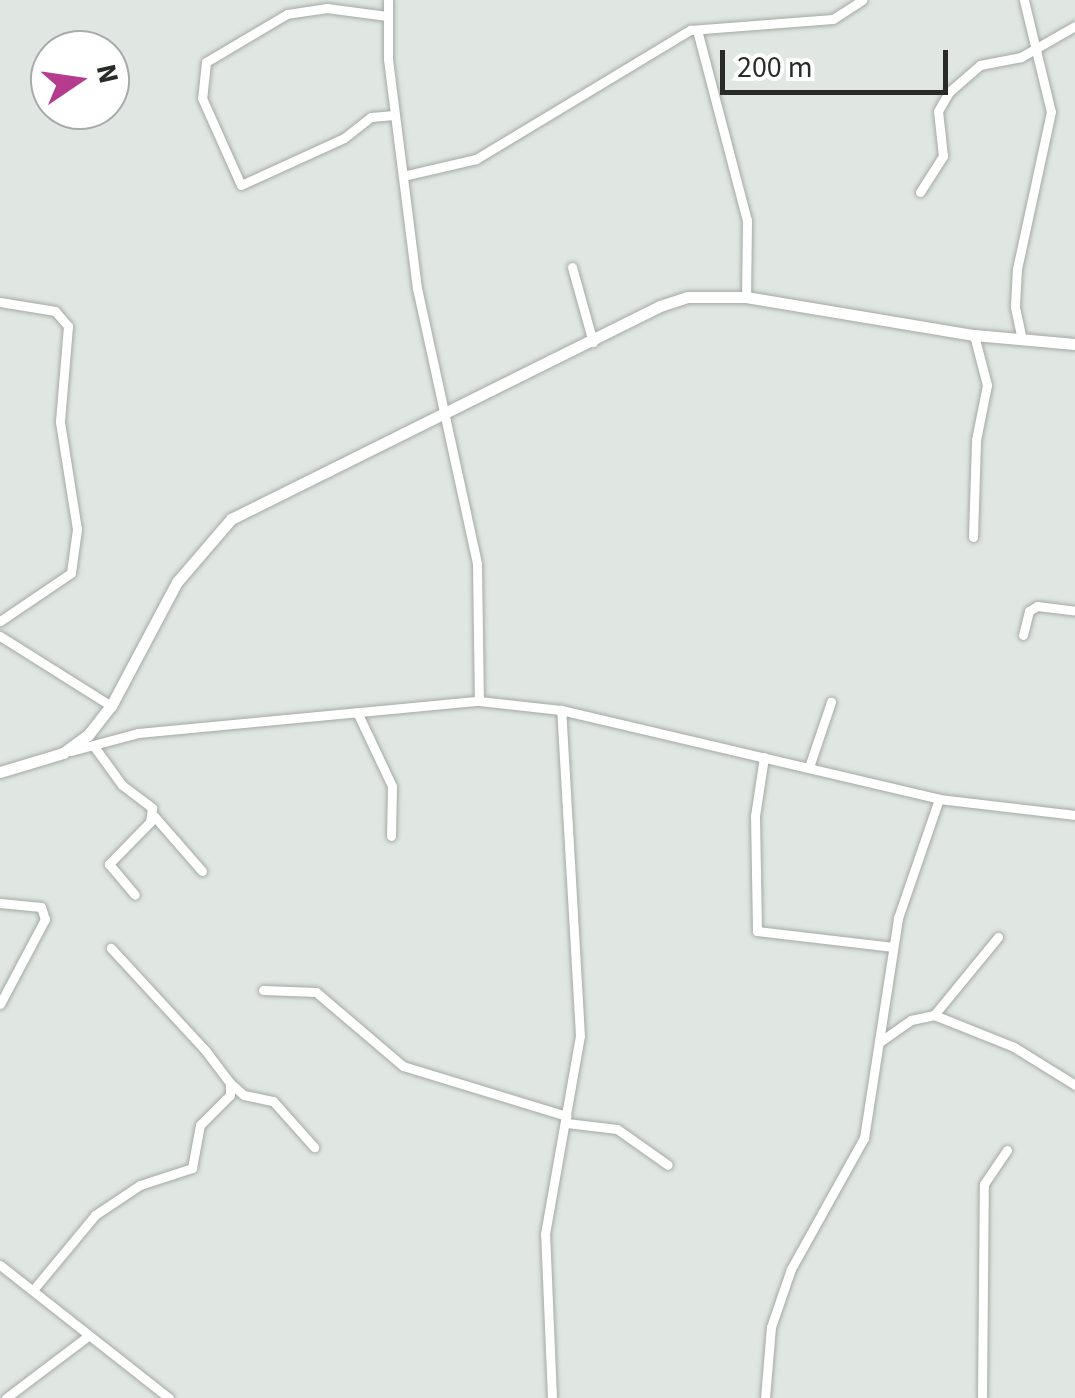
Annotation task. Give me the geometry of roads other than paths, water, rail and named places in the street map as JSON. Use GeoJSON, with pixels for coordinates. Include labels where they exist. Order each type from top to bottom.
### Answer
{"type":"FeatureCollection","features":[{"type":"Feature","properties":{"kind":"main road"},"geometry":{"type":"LineString","coordinates":[[0,772],[63,753],[111,706],[177,582],[231,520],[687,297],[746,298],[974,335],[1075,344]]}},
{"type":"Feature","properties":{"kind":"street"},"geometry":{"type":"LineString","coordinates":[[388,0],[394,115],[417,288],[448,412],[477,564],[479,701]]}},
{"type":"Feature","properties":{"kind":"street"},"geometry":{"type":"LineString","coordinates":[[403,176],[476,158],[697,30],[833,20],[862,0]]}},
{"type":"Feature","properties":{"kind":"street"},"geometry":{"type":"LineString","coordinates":[[1022,340],[1017,269],[1050,112],[1040,46],[1024,0]]}},
{"type":"Feature","properties":{"kind":"street"},"geometry":{"type":"LineString","coordinates":[[387,16],[327,8],[287,14],[206,62],[202,98],[241,185],[344,138],[371,118],[394,115]]}},
{"type":"Feature","properties":{"kind":"street"},"geometry":{"type":"LineString","coordinates":[[920,192],[944,156],[938,111],[949,92],[980,65],[1040,46],[1075,26]]}},
{"type":"Feature","properties":{"kind":"street"},"geometry":{"type":"LineString","coordinates":[[697,30],[746,220],[746,298]]}},
{"type":"Feature","properties":{"kind":"street"},"geometry":{"type":"LineString","coordinates":[[572,267],[593,342]]}},
{"type":"Feature","properties":{"kind":"street"},"geometry":{"type":"LineString","coordinates":[[0,302],[54,311],[68,326],[60,422],[76,528],[71,573],[0,621]]}},
{"type":"Feature","properties":{"kind":"street"},"geometry":{"type":"LineString","coordinates":[[973,537],[976,440],[987,385],[974,335]]}},
{"type":"Feature","properties":{"kind":"street"},"geometry":{"type":"LineString","coordinates":[[1024,635],[1029,611],[1037,606],[1075,611]]}},
{"type":"Feature","properties":{"kind":"street"},"geometry":{"type":"LineString","coordinates":[[0,636],[111,706]]}},
{"type":"Feature","properties":{"kind":"street"},"geometry":{"type":"LineString","coordinates":[[63,753],[138,733],[479,701],[561,710],[939,799],[1075,815]]}},
{"type":"Feature","properties":{"kind":"street"},"geometry":{"type":"LineString","coordinates":[[809,767],[831,702]]}},
{"type":"Feature","properties":{"kind":"street"},"geometry":{"type":"LineString","coordinates":[[552,1398],[544,1252],[580,1036],[561,710]]}},
{"type":"Feature","properties":{"kind":"street"},"geometry":{"type":"LineString","coordinates":[[357,712],[392,786],[392,836]]}},
{"type":"Feature","properties":{"kind":"street"},"geometry":{"type":"LineString","coordinates":[[92,745],[202,870]]}},
{"type":"Feature","properties":{"kind":"street"},"geometry":{"type":"LineString","coordinates":[[764,757],[755,816],[756,930],[892,947]]}},
{"type":"Feature","properties":{"kind":"street"},"geometry":{"type":"LineString","coordinates":[[764,1398],[771,1327],[806,1234],[864,1138],[892,947],[939,799]]}},
{"type":"Feature","properties":{"kind":"street"},"geometry":{"type":"LineString","coordinates":[[135,895],[110,870],[110,859],[154,816]]}},
{"type":"Feature","properties":{"kind":"street"},"geometry":{"type":"LineString","coordinates":[[0,903],[42,907],[46,919],[0,1004]]}},
{"type":"Feature","properties":{"kind":"street"},"geometry":{"type":"LineString","coordinates":[[934,1015],[998,937]]}},
{"type":"Feature","properties":{"kind":"street"},"geometry":{"type":"LineString","coordinates":[[111,948],[230,1083],[244,1095],[273,1101],[314,1147]]}},
{"type":"Feature","properties":{"kind":"street"},"geometry":{"type":"LineString","coordinates":[[263,990],[316,992],[403,1066],[567,1120],[617,1130],[668,1165]]}},
{"type":"Feature","properties":{"kind":"street"},"geometry":{"type":"LineString","coordinates":[[881,1041],[911,1020],[934,1015],[1014,1047],[1075,1084]]}},
{"type":"Feature","properties":{"kind":"street"},"geometry":{"type":"LineString","coordinates":[[33,1290],[95,1215],[140,1185],[192,1168],[200,1125],[230,1095],[230,1083]]}},
{"type":"Feature","properties":{"kind":"street"},"geometry":{"type":"LineString","coordinates":[[982,1398],[984,1184],[991,1165],[1007,1150]]}},
{"type":"Feature","properties":{"kind":"street"},"geometry":{"type":"LineString","coordinates":[[0,1265],[169,1398]]}},
{"type":"Feature","properties":{"kind":"street"},"geometry":{"type":"LineString","coordinates":[[6,1398],[88,1336]]}}]}
